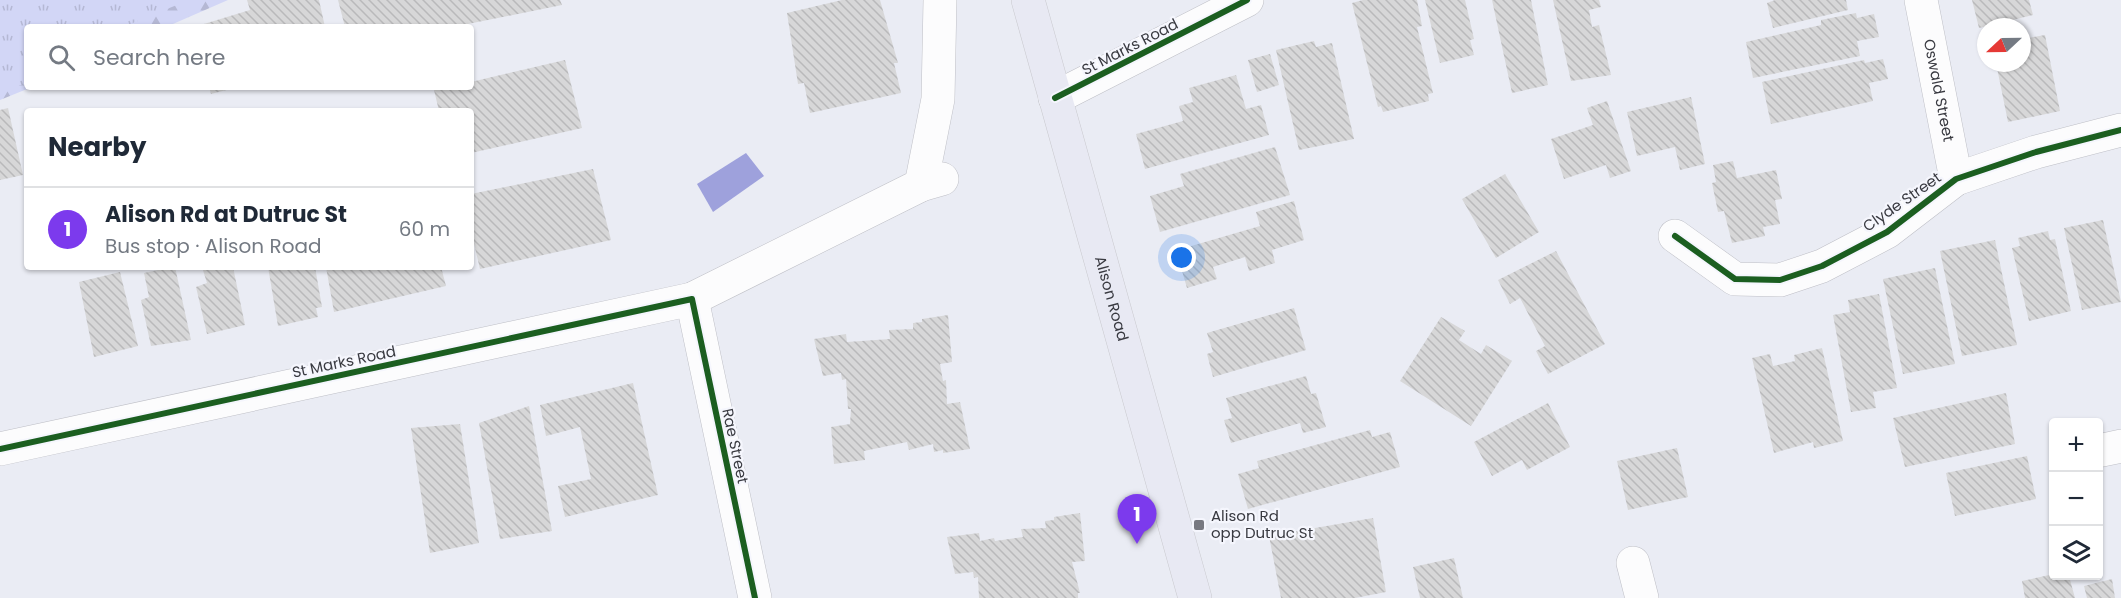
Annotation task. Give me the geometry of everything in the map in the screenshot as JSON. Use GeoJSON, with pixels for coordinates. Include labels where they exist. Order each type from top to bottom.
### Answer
{"type":"FeatureCollection","features":[{"type":"Feature","properties":{"kind":"main road","name":"Alison Road"},"geometry":{"type":"LineString","coordinates":[[1028,0],[1195,598]]}},
{"type":"Feature","properties":{"kind":"street","name":"St Marks Road"},"geometry":{"type":"LineString","coordinates":[[0,448],[692,299],[932,182],[938,99],[940,0]]}},
{"type":"Feature","properties":{"kind":"street","name":"St Marks Road"},"geometry":{"type":"LineString","coordinates":[[1055,98],[1247,0]]}},
{"type":"Feature","properties":{"kind":"street","name":"Oswald Street"},"geometry":{"type":"LineString","coordinates":[[1921,0],[1956,179]]}},
{"type":"Feature","properties":{"kind":"street","name":"Clyde Street"},"geometry":{"type":"LineString","coordinates":[[1675,236],[1735,279],[1780,280],[1822,266],[1887,232],[1956,179],[2036,152],[2121,130]]}},
{"type":"Feature","properties":{"kind":"street","name":"Rae Street"},"geometry":{"type":"LineString","coordinates":[[692,299],[755,598]]}},
{"type":"Feature","properties":{"kind":"street"},"geometry":{"type":"LineString","coordinates":[[2103,450],[2121,446]]}},
{"type":"Feature","properties":{"kind":"street"},"geometry":{"type":"LineString","coordinates":[[1633,563],[1642,598]]}},
{"type":"Feature","properties":{"kind":"green space"},"geometry":{"type":"Polygon","coordinates":[[[0,0],[228,0],[173,24],[24,24],[25,90],[0,100],[0,0]]]}},
{"type":"Feature","properties":{"kind":"green space"},"geometry":{"type":"Polygon","coordinates":[[[0,0],[189,0],[130,24],[24,24],[24,85],[0,89],[0,0]]]}},
{"type":"Feature","properties":{"kind":"water"},"geometry":{"type":"Polygon","coordinates":[[[746,153],[764,176],[713,212],[697,184],[746,153]]]}},
{"type":"Feature","properties":{"kind":"building"},"geometry":{"type":"Polygon","coordinates":[[[247,0],[319,0],[324,24],[204,24],[250,10],[247,0]]]}},
{"type":"Feature","properties":{"kind":"building"},"geometry":{"type":"Polygon","coordinates":[[[338,0],[560,0],[562,5],[468,24],[344,24],[338,0]]]}},
{"type":"Feature","properties":{"kind":"building"},"geometry":{"type":"Polygon","coordinates":[[[842,0],[880,0],[898,63],[894,63],[901,93],[810,113],[804,83],[798,84],[787,13],[842,0]]]}},
{"type":"Feature","properties":{"kind":"building"},"geometry":{"type":"Polygon","coordinates":[[[1363,0],[1417,0],[1422,26],[1417,27],[1433,93],[1428,94],[1429,101],[1383,112],[1381,106],[1378,107],[1352,3],[1363,0]]]}},
{"type":"Feature","properties":{"kind":"building"},"geometry":{"type":"Polygon","coordinates":[[[1425,0],[1465,0],[1474,39],[1470,40],[1474,55],[1440,63],[1425,0]]]}},
{"type":"Feature","properties":{"kind":"building"},"geometry":{"type":"Polygon","coordinates":[[[1492,0],[1531,0],[1548,85],[1512,93],[1492,0]]]}},
{"type":"Feature","properties":{"kind":"building"},"geometry":{"type":"Polygon","coordinates":[[[1553,0],[1599,0],[1601,7],[1589,10],[1592,27],[1599,25],[1611,75],[1571,81],[1553,0]]]}},
{"type":"Feature","properties":{"kind":"building"},"geometry":{"type":"Polygon","coordinates":[[[1775,0],[1846,0],[1848,10],[1773,28],[1767,3],[1775,0]]]}},
{"type":"Feature","properties":{"kind":"building"},"geometry":{"type":"Polygon","coordinates":[[[1972,0],[2029,0],[2033,15],[2021,18],[1977,18],[1977,20],[1972,0]]]}},
{"type":"Feature","properties":{"kind":"building"},"geometry":{"type":"Polygon","coordinates":[[[1856,13],[1857,18],[1874,14],[1879,37],[1857,41],[1860,56],[1753,78],[1746,42],[1821,25],[1821,20],[1856,13]]]}},
{"type":"Feature","properties":{"kind":"building"},"geometry":{"type":"Polygon","coordinates":[[[2045,35],[2060,111],[2008,122],[1998,72],[2031,72],[2031,37],[2045,35]]]}},
{"type":"Feature","properties":{"kind":"building"},"geometry":{"type":"Polygon","coordinates":[[[1314,41],[1316,47],[1332,43],[1354,139],[1299,150],[1276,50],[1314,41]]]}},
{"type":"Feature","properties":{"kind":"building"},"geometry":{"type":"Polygon","coordinates":[[[1270,54],[1279,85],[1257,92],[1248,60],[1270,54]]]}},
{"type":"Feature","properties":{"kind":"building"},"geometry":{"type":"Polygon","coordinates":[[[1883,59],[1888,79],[1869,83],[1873,101],[1771,124],[1762,82],[1864,60],[1865,63],[1883,59]]]}},
{"type":"Feature","properties":{"kind":"building"},"geometry":{"type":"Polygon","coordinates":[[[565,60],[582,128],[474,152],[474,108],[438,108],[434,90],[474,90],[474,81],[565,60]]]}},
{"type":"Feature","properties":{"kind":"building"},"geometry":{"type":"Polygon","coordinates":[[[1236,75],[1246,109],[1261,105],[1269,135],[1145,169],[1136,134],[1183,121],[1179,106],[1193,102],[1189,88],[1236,75]]]}},
{"type":"Feature","properties":{"kind":"building"},"geometry":{"type":"Polygon","coordinates":[[[210,90],[226,90],[211,94],[210,90]]]}},
{"type":"Feature","properties":{"kind":"building"},"geometry":{"type":"Polygon","coordinates":[[[1691,97],[1705,164],[1680,170],[1675,147],[1637,156],[1627,112],[1691,97]]]}},
{"type":"Feature","properties":{"kind":"building"},"geometry":{"type":"Polygon","coordinates":[[[1607,101],[1631,171],[1610,178],[1606,165],[1564,179],[1551,139],[1593,125],[1587,108],[1607,101]]]}},
{"type":"Feature","properties":{"kind":"building"},"geometry":{"type":"Polygon","coordinates":[[[8,108],[23,175],[0,180],[0,110],[8,108]]]}},
{"type":"Feature","properties":{"kind":"building"},"geometry":{"type":"Polygon","coordinates":[[[1275,147],[1290,195],[1160,232],[1150,196],[1184,186],[1180,174],[1275,147]]]}},
{"type":"Feature","properties":{"kind":"building"},"geometry":{"type":"Polygon","coordinates":[[[1733,161],[1737,178],[1776,170],[1782,199],[1775,200],[1780,224],[1763,227],[1765,236],[1732,243],[1724,211],[1718,212],[1712,183],[1716,182],[1713,165],[1733,161]]]}},
{"type":"Feature","properties":{"kind":"building"},"geometry":{"type":"Polygon","coordinates":[[[593,169],[611,240],[480,269],[474,244],[474,193],[593,169]]]}},
{"type":"Feature","properties":{"kind":"building"},"geometry":{"type":"Polygon","coordinates":[[[1505,174],[1539,232],[1496,258],[1462,199],[1505,174]]]}},
{"type":"Feature","properties":{"kind":"building"},"geometry":{"type":"Polygon","coordinates":[[[1294,201],[1304,240],[1272,250],[1275,263],[1249,271],[1245,257],[1213,267],[1217,279],[1187,288],[1180,264],[1185,262],[1181,249],[1260,226],[1256,212],[1294,201]]]}},
{"type":"Feature","properties":{"kind":"building"},"geometry":{"type":"Polygon","coordinates":[[[2103,220],[2121,302],[2082,310],[2064,228],[2103,220]]]}},
{"type":"Feature","properties":{"kind":"building"},"geometry":{"type":"Polygon","coordinates":[[[2048,231],[2050,240],[2055,239],[2071,311],[2029,321],[2012,248],[2020,246],[2018,238],[2048,231]]]}},
{"type":"Feature","properties":{"kind":"building"},"geometry":{"type":"Polygon","coordinates":[[[1995,240],[2017,345],[1962,356],[1940,251],[1995,240]]]}},
{"type":"Feature","properties":{"kind":"building"},"geometry":{"type":"Polygon","coordinates":[[[1556,251],[1605,344],[1548,374],[1536,351],[1545,346],[1520,298],[1510,304],[1498,280],[1556,251]]]}},
{"type":"Feature","properties":{"kind":"building"},"geometry":{"type":"Polygon","coordinates":[[[1935,268],[1955,364],[1903,374],[1883,279],[1935,268]]]}},
{"type":"Feature","properties":{"kind":"building"},"geometry":{"type":"Polygon","coordinates":[[[176,270],[191,340],[151,346],[141,300],[149,297],[144,273],[176,270]]]}},
{"type":"Feature","properties":{"kind":"building"},"geometry":{"type":"Polygon","coordinates":[[[203,270],[234,270],[245,325],[207,334],[196,287],[207,283],[203,270]]]}},
{"type":"Feature","properties":{"kind":"building"},"geometry":{"type":"Polygon","coordinates":[[[269,270],[316,270],[322,307],[316,308],[318,317],[278,326],[269,270]]]}},
{"type":"Feature","properties":{"kind":"building"},"geometry":{"type":"Polygon","coordinates":[[[327,270],[442,270],[446,286],[334,312],[327,270]]]}},
{"type":"Feature","properties":{"kind":"building"},"geometry":{"type":"Polygon","coordinates":[[[120,272],[138,346],[94,357],[79,282],[120,272]]]}},
{"type":"Feature","properties":{"kind":"building"},"geometry":{"type":"Polygon","coordinates":[[[1879,294],[1897,388],[1873,392],[1876,408],[1851,412],[1833,315],[1850,312],[1848,300],[1879,294]]]}},
{"type":"Feature","properties":{"kind":"building"},"geometry":{"type":"Polygon","coordinates":[[[1294,308],[1306,350],[1213,377],[1207,354],[1213,352],[1207,333],[1294,308]]]}},
{"type":"Feature","properties":{"kind":"building"},"geometry":{"type":"Polygon","coordinates":[[[948,315],[952,362],[940,364],[943,381],[946,380],[947,404],[960,402],[970,449],[934,452],[933,444],[909,450],[907,442],[864,451],[865,460],[834,464],[831,427],[850,424],[851,409],[848,409],[846,379],[842,380],[841,373],[823,376],[814,339],[846,334],[847,342],[890,339],[889,330],[913,329],[913,323],[922,322],[922,319],[948,315]]]}},
{"type":"Feature","properties":{"kind":"building"},"geometry":{"type":"Polygon","coordinates":[[[1441,317],[1465,331],[1459,340],[1481,354],[1486,345],[1512,361],[1471,426],[1400,381],[1441,317]]]}},
{"type":"Feature","properties":{"kind":"building"},"geometry":{"type":"Polygon","coordinates":[[[1822,348],[1843,441],[1814,448],[1813,442],[1774,453],[1752,358],[1770,354],[1773,366],[1795,361],[1794,355],[1822,348]]]}},
{"type":"Feature","properties":{"kind":"building"},"geometry":{"type":"Polygon","coordinates":[[[1306,376],[1311,394],[1316,393],[1326,427],[1303,433],[1300,423],[1231,443],[1224,420],[1232,418],[1226,398],[1306,376]]]}},
{"type":"Feature","properties":{"kind":"building"},"geometry":{"type":"Polygon","coordinates":[[[633,383],[658,495],[565,517],[558,486],[591,479],[580,427],[546,436],[540,405],[633,383]]]}},
{"type":"Feature","properties":{"kind":"building"},"geometry":{"type":"Polygon","coordinates":[[[2006,393],[2015,444],[1905,467],[1893,418],[2006,393]]]}},
{"type":"Feature","properties":{"kind":"building"},"geometry":{"type":"Polygon","coordinates":[[[1548,403],[1570,447],[1527,470],[1522,460],[1492,476],[1474,442],[1548,403]]]}},
{"type":"Feature","properties":{"kind":"building"},"geometry":{"type":"Polygon","coordinates":[[[529,406],[552,531],[500,539],[479,423],[529,406]]]}},
{"type":"Feature","properties":{"kind":"building"},"geometry":{"type":"Polygon","coordinates":[[[460,424],[479,543],[430,553],[411,428],[460,424]]]}},
{"type":"Feature","properties":{"kind":"building"},"geometry":{"type":"Polygon","coordinates":[[[1370,430],[1372,437],[1390,432],[1400,467],[1248,509],[1238,474],[1259,468],[1257,461],[1370,430]]]}},
{"type":"Feature","properties":{"kind":"building"},"geometry":{"type":"Polygon","coordinates":[[[1677,448],[1688,497],[1628,510],[1617,461],[1677,448]]]}},
{"type":"Feature","properties":{"kind":"building"},"geometry":{"type":"Polygon","coordinates":[[[2027,456],[2036,499],[1955,516],[1946,473],[2027,456]]]}},
{"type":"Feature","properties":{"kind":"building"},"geometry":{"type":"Polygon","coordinates":[[[1080,513],[1085,561],[1072,562],[1080,593],[1078,593],[1078,598],[979,598],[978,577],[974,578],[973,572],[955,574],[947,537],[979,533],[980,541],[994,538],[995,541],[1023,537],[1021,529],[1046,528],[1045,521],[1054,520],[1054,517],[1080,513]]]}},
{"type":"Feature","properties":{"kind":"building"},"geometry":{"type":"Polygon","coordinates":[[[1373,518],[1386,592],[1355,598],[1281,598],[1269,536],[1373,518]]]}},
{"type":"Feature","properties":{"kind":"building"},"geometry":{"type":"Polygon","coordinates":[[[1454,558],[1463,598],[1420,598],[1413,567],[1454,558]]]}},
{"type":"Feature","properties":{"kind":"building"},"geometry":{"type":"Polygon","coordinates":[[[2049,575],[2049,580],[2070,580],[2075,598],[2025,598],[2022,581],[2049,575]]]}},
{"type":"Feature","properties":{"kind":"building"},"geometry":{"type":"Polygon","coordinates":[[[2112,579],[2115,598],[2087,598],[2084,586],[2112,579]]]}},
{"type":"Feature","properties":{"kind":"cycle path"},"geometry":{"type":"LineString","coordinates":[[1055,98],[1247,0]]}},
{"type":"Feature","properties":{"kind":"cycle path"},"geometry":{"type":"LineString","coordinates":[[1675,236],[1735,279],[1780,280],[1822,266],[1887,232],[1956,179],[2036,152],[2121,130]]}},
{"type":"Feature","properties":{"kind":"cycle path"},"geometry":{"type":"LineString","coordinates":[[0,449],[692,299],[755,598]]}},
{"type":"Feature","properties":{"kind":"place","name":"Alison Rd opp Dutruc St"},"geometry":{"type":"Point","coordinates":[1199,525]}},
{"type":"Feature","properties":{"kind":"place","name":"Alison Rd at Dutruc St"},"geometry":{"type":"Point","coordinates":[1137,544]}}]}
